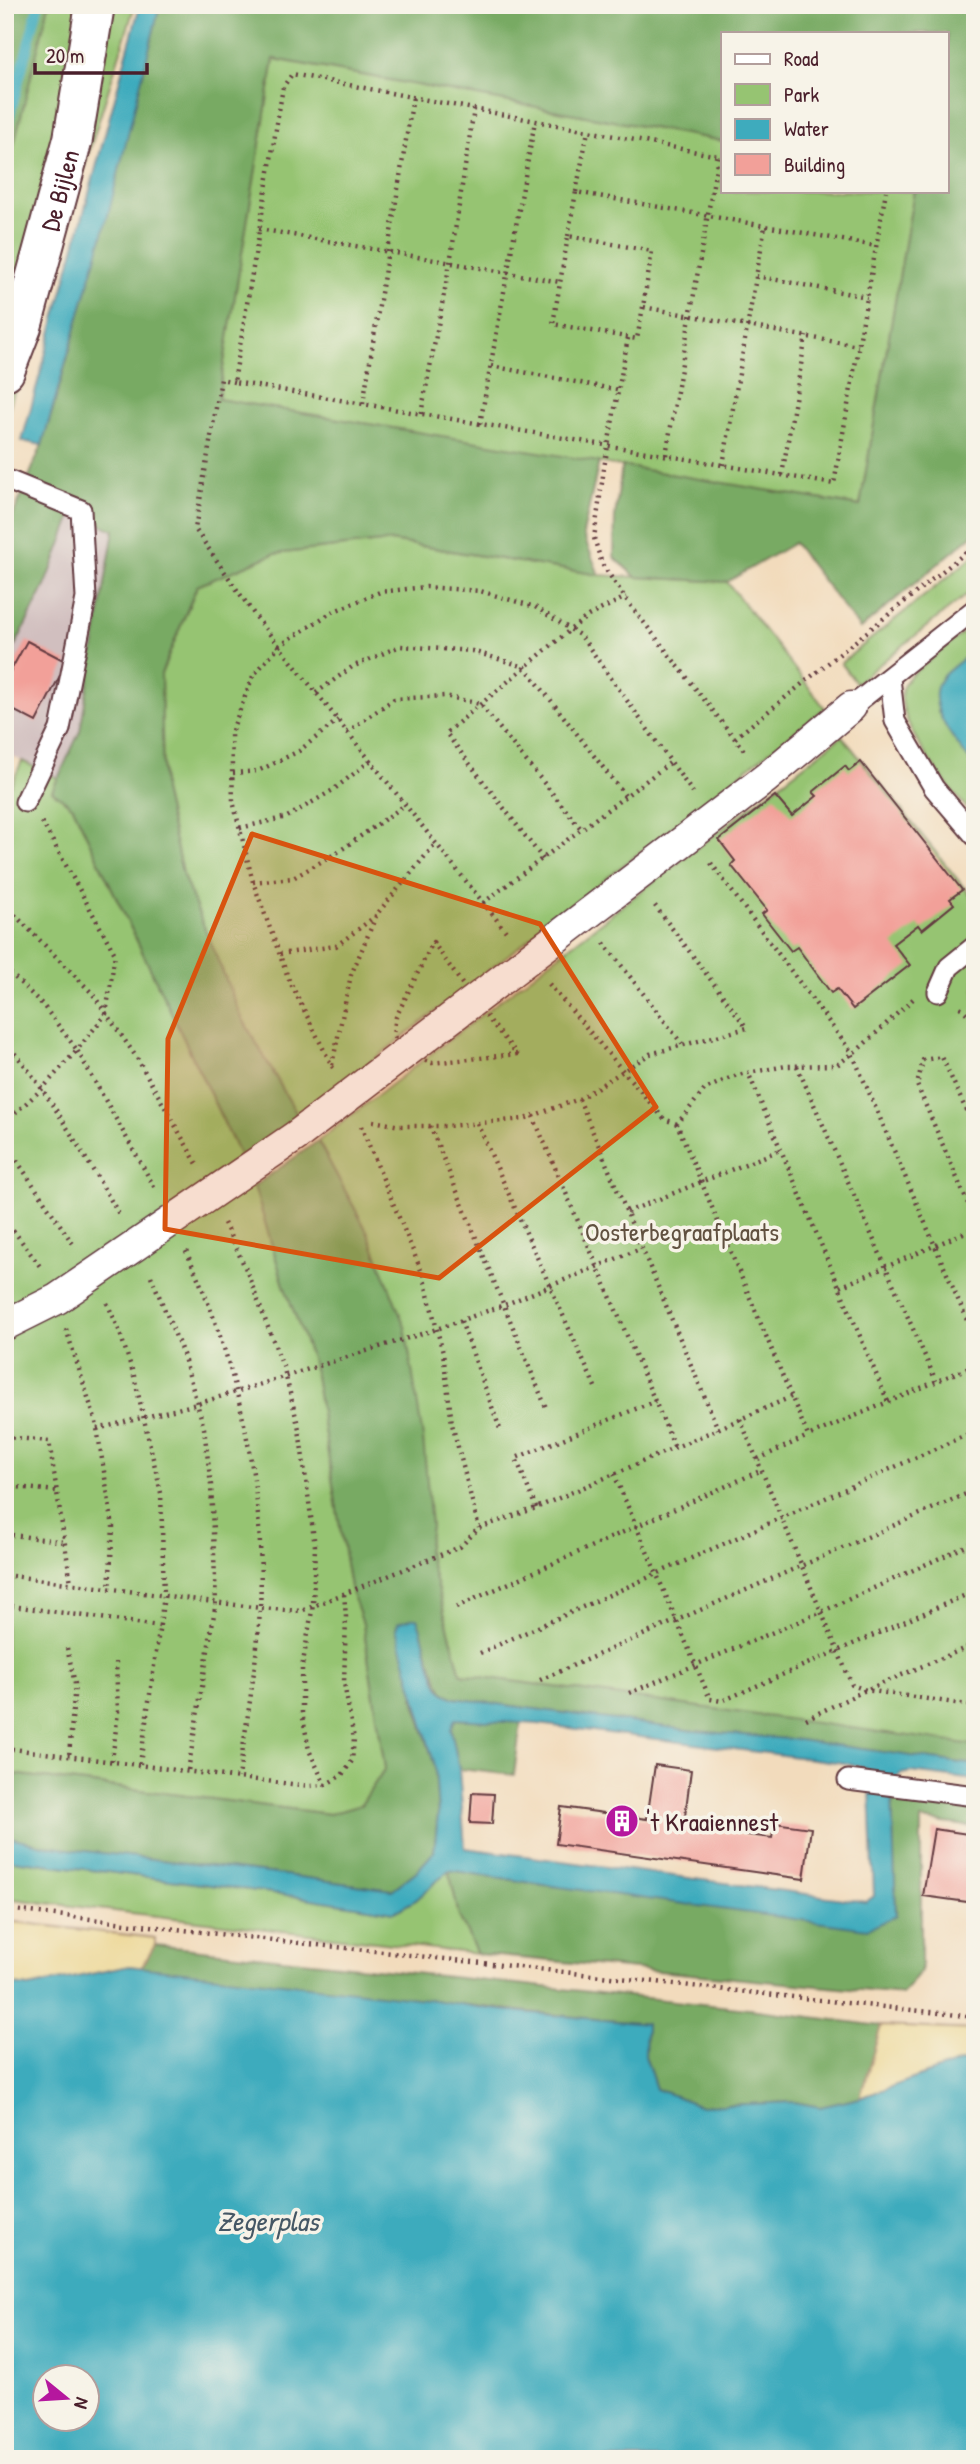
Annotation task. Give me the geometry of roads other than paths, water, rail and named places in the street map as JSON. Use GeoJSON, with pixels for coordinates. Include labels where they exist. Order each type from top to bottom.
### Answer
{"type":"FeatureCollection","features":[{"type":"Feature","properties":{"kind":"street","name":"De Bijlen"},"geometry":{"type":"LineString","coordinates":[[5,371],[22,327],[73,139],[95,5]]}},
{"type":"Feature","properties":{"kind":"street"},"geometry":{"type":"LineString","coordinates":[[5,1325],[57,1299],[296,1136],[766,778],[851,707]]}},
{"type":"Feature","properties":{"kind":"lane"},"geometry":{"type":"LineString","coordinates":[[5,479],[81,510],[85,564],[86,598],[60,729],[25,802]]}},
{"type":"Feature","properties":{"kind":"lane"},"geometry":{"type":"LineString","coordinates":[[851,707],[975,609]]}},
{"type":"Feature","properties":{"kind":"lane"},"geometry":{"type":"LineString","coordinates":[[890,678],[895,721],[934,788],[975,836]]}},
{"type":"Feature","properties":{"kind":"lane"},"geometry":{"type":"LineString","coordinates":[[938,992],[949,967],[975,946]]}},
{"type":"Feature","properties":{"kind":"lane"},"geometry":{"type":"LineString","coordinates":[[848,1780],[975,1796]]}},
{"type":"Feature","properties":{"kind":"water"},"geometry":{"type":"Polygon","coordinates":[[[140,5],[160,5],[106,223],[42,445],[22,441],[140,5]]]}},
{"type":"Feature","properties":{"kind":"water"},"geometry":{"type":"Polygon","coordinates":[[[975,650],[975,766],[943,722],[936,697],[937,686],[944,675],[975,650]]]}},
{"type":"Feature","properties":{"kind":"water"},"geometry":{"type":"Polygon","coordinates":[[[417,1618],[439,1687],[454,1698],[695,1731],[799,1740],[975,1765],[975,1780],[911,1772],[895,1778],[870,1777],[868,1770],[852,1764],[538,1724],[455,1719],[451,1729],[459,1769],[465,1848],[866,1902],[874,1896],[870,1788],[892,1791],[896,1916],[867,1929],[449,1870],[416,1900],[394,1912],[280,1894],[5,1859],[5,1836],[52,1847],[392,1890],[417,1871],[434,1852],[438,1815],[435,1767],[396,1629],[398,1623],[417,1618]]]}},
{"type":"Feature","properties":{"kind":"water","name":"Zegerplas"},"geometry":{"type":"Polygon","coordinates":[[[129,1966],[434,2000],[491,2009],[646,2024],[645,2056],[656,2089],[701,2106],[794,2102],[820,2107],[860,2098],[960,2062],[975,2063],[975,2459],[5,2459],[5,1984],[29,1987],[129,1966]]]}},
{"type":"Feature","properties":{"kind":"waterway"},"geometry":{"type":"LineString","coordinates":[[5,134],[38,7]]}},
{"type":"Feature","properties":{"kind":"place","name":"'t Kraaiennest"},"geometry":{"type":"Point","coordinates":[622,1821]}},
{"type":"Feature","properties":{"kind":"park label","name":"Oosterbegraafplaats"},"geometry":{"type":"Point","coordinates":[682,1231]}}]}
